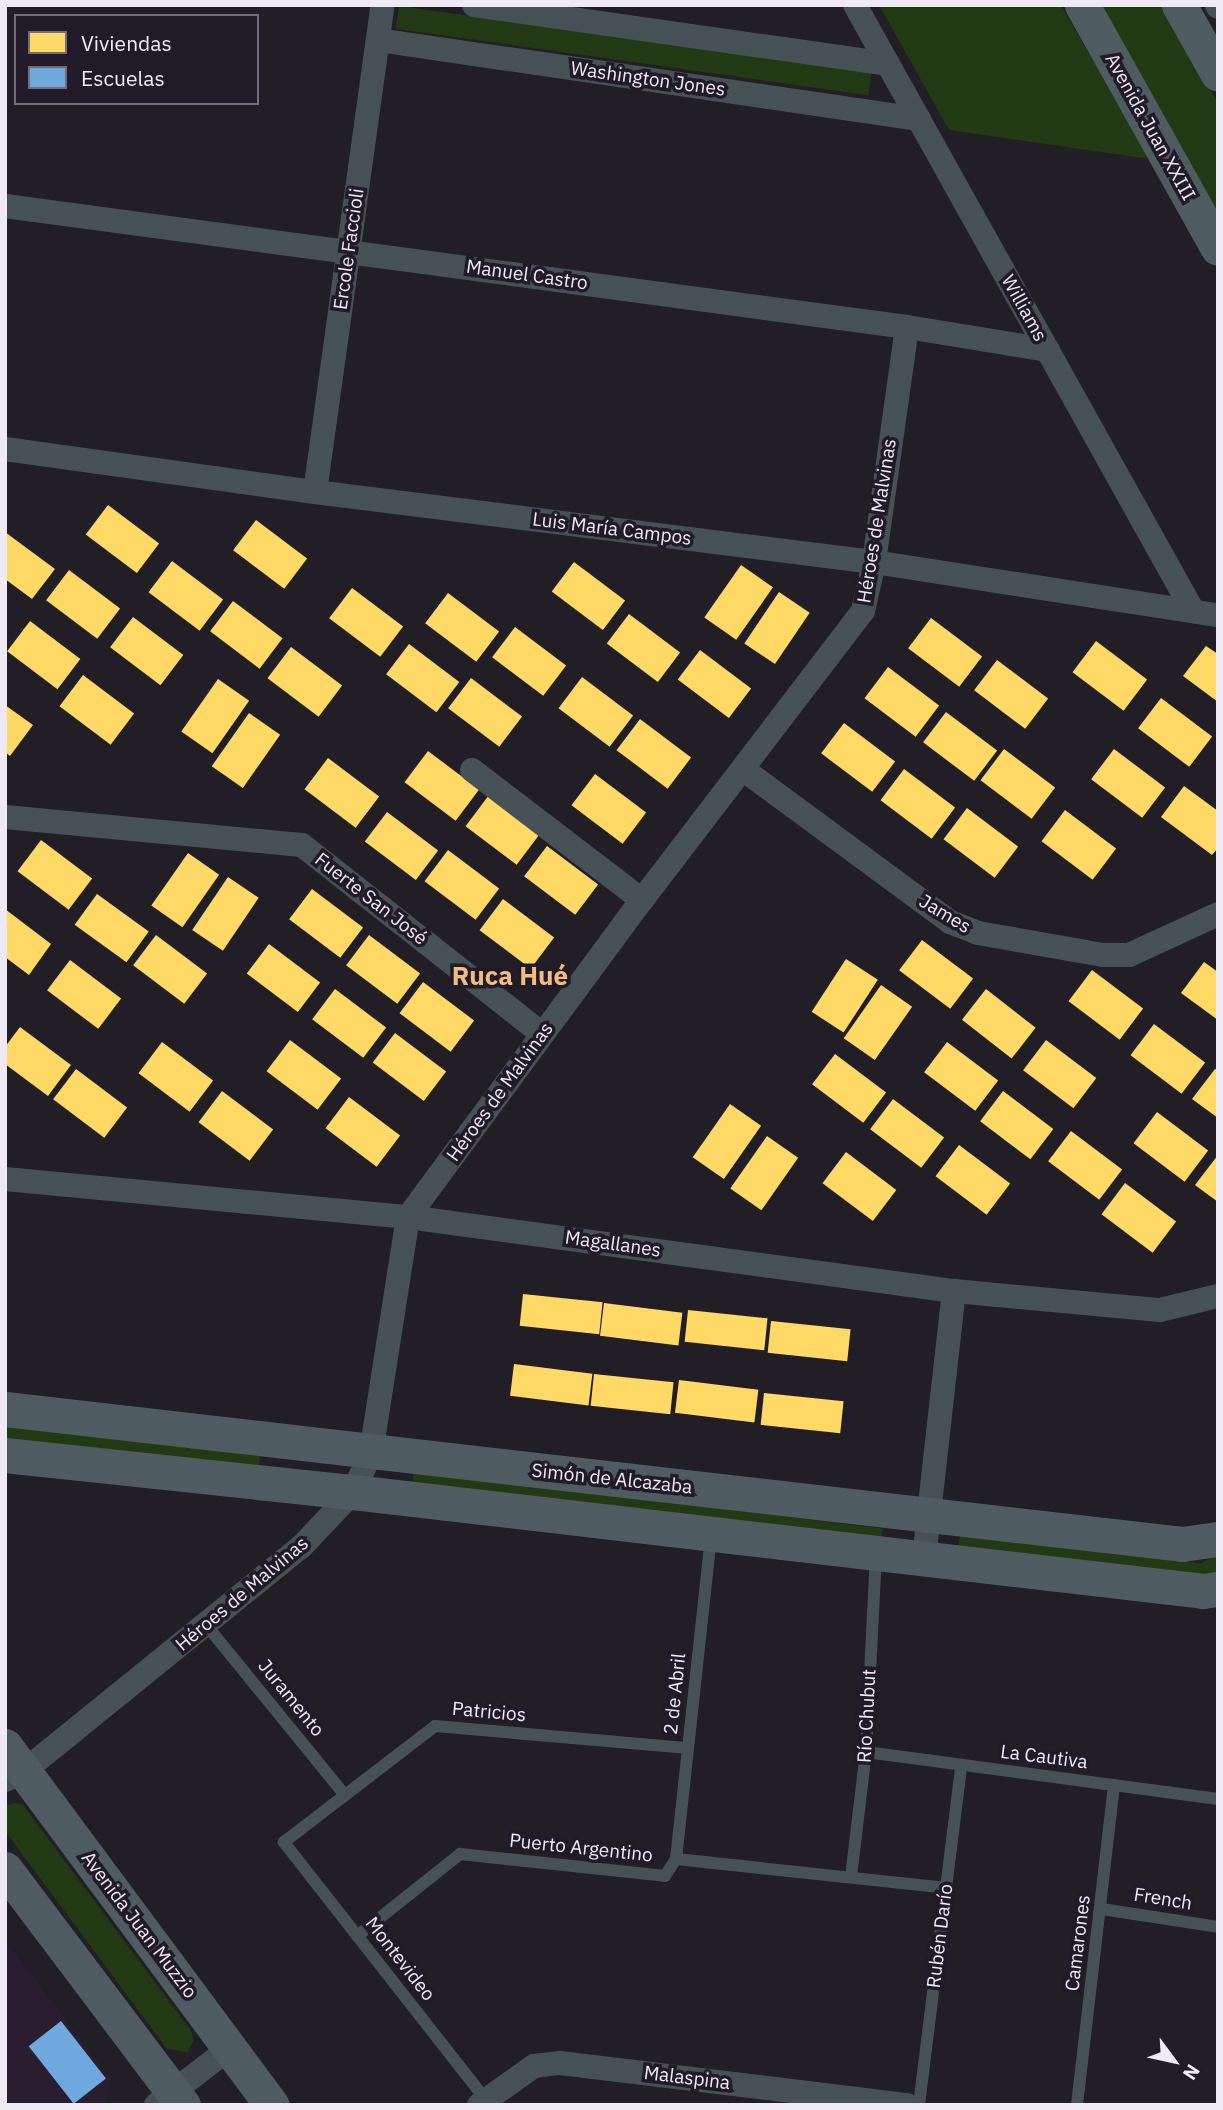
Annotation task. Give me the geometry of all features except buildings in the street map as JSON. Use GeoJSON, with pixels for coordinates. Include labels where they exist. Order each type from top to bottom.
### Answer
{"type":"FeatureCollection","features":[{"type":"Feature","properties":{"kind":"street","name":"Ercole Faccioli"},"geometry":{"type":"LineString","coordinates":[[315,492],[382,5]]}},
{"type":"Feature","properties":{"kind":"street"},"geometry":{"type":"LineString","coordinates":[[474,5],[888,64]]}},
{"type":"Feature","properties":{"kind":"street","name":"Williams"},"geometry":{"type":"LineString","coordinates":[[855,5],[1193,611]]}},
{"type":"Feature","properties":{"kind":"street","name":"Avenida Juan XXIII"},"geometry":{"type":"LineString","coordinates":[[1082,5],[1218,248]]}},
{"type":"Feature","properties":{"kind":"street"},"geometry":{"type":"LineString","coordinates":[[1179,5],[1218,74]]}},
{"type":"Feature","properties":{"kind":"street","name":"Washington Jones"},"geometry":{"type":"LineString","coordinates":[[378,40],[919,119]]}},
{"type":"Feature","properties":{"kind":"street","name":"Manuel Castro"},"geometry":{"type":"LineString","coordinates":[[5,205],[907,327],[1048,350]]}},
{"type":"Feature","properties":{"kind":"street","name":"Héroes de Malvinas"},"geometry":{"type":"LineString","coordinates":[[11,1766],[207,1626],[301,1547],[353,1492],[371,1453],[408,1217],[642,900],[863,611],[874,562],[907,327]]}},
{"type":"Feature","properties":{"kind":"street","name":"Luis María Campos"},"geometry":{"type":"LineString","coordinates":[[5,449],[315,492],[874,562],[1218,615]]}},
{"type":"Feature","properties":{"kind":"street"},"geometry":{"type":"LineString","coordinates":[[472,770],[642,900]]}},
{"type":"Feature","properties":{"kind":"street","name":"James"},"geometry":{"type":"LineString","coordinates":[[744,770],[950,922],[978,933],[1103,956],[1129,955],[1218,914]]}},
{"type":"Feature","properties":{"kind":"street","name":"Fuerte San José"},"geometry":{"type":"LineString","coordinates":[[5,817],[302,845],[542,1034]]}},
{"type":"Feature","properties":{"kind":"street","name":"Magallanes"},"geometry":{"type":"LineString","coordinates":[[5,1179],[408,1217],[954,1291],[1160,1310],[1218,1296]]}},
{"type":"Feature","properties":{"kind":"street"},"geometry":{"type":"LineString","coordinates":[[924,1558],[954,1291]]}},
{"type":"Feature","properties":{"kind":"street","name":"Simón de Alcazaba"},"geometry":{"type":"LineString","coordinates":[[5,1409],[1182,1544],[1218,1539]]}},
{"type":"Feature","properties":{"kind":"street"},"geometry":{"type":"LineString","coordinates":[[5,1455],[353,1492],[1203,1591],[1218,1589]]}},
{"type":"Feature","properties":{"kind":"street","name":"Avenida Juan Muzzio"},"geometry":{"type":"LineString","coordinates":[[11,1766],[231,2047],[272,2105]]}},
{"type":"Feature","properties":{"kind":"street"},"geometry":{"type":"LineString","coordinates":[[5,1869],[171,2100],[231,2047]]}},
{"type":"Feature","properties":{"kind":"street","name":"Malaspina"},"geometry":{"type":"LineString","coordinates":[[482,2102],[534,2066],[560,2063],[905,2104]]}},
{"type":"Feature","properties":{"kind":"lane","name":"2 de Abril"},"geometry":{"type":"LineString","coordinates":[[676,1859],[712,1533]]}},
{"type":"Feature","properties":{"kind":"lane","name":"Río Chubut"},"geometry":{"type":"LineString","coordinates":[[851,1877],[866,1752],[876,1554]]}},
{"type":"Feature","properties":{"kind":"lane","name":"Juramento"},"geometry":{"type":"LineString","coordinates":[[207,1626],[345,1795]]}},
{"type":"Feature","properties":{"kind":"lane","name":"Patricios"},"geometry":{"type":"LineString","coordinates":[[284,1842],[435,1726],[688,1748]]}},
{"type":"Feature","properties":{"kind":"lane","name":"La Cautiva"},"geometry":{"type":"LineString","coordinates":[[866,1752],[961,1767],[1218,1799]]}},
{"type":"Feature","properties":{"kind":"lane","name":"Rubén Darío"},"geometry":{"type":"LineString","coordinates":[[919,2105],[961,1767]]}},
{"type":"Feature","properties":{"kind":"lane","name":"Camarones"},"geometry":{"type":"LineString","coordinates":[[1077,2105],[1102,1909],[1114,1785]]}},
{"type":"Feature","properties":{"kind":"lane","name":"Montevideo"},"geometry":{"type":"LineString","coordinates":[[284,1842],[482,2102]]}},
{"type":"Feature","properties":{"kind":"lane","name":"Puerto Argentino"},"geometry":{"type":"LineString","coordinates":[[357,1936],[460,1854],[666,1876],[676,1859],[946,1888]]}},
{"type":"Feature","properties":{"kind":"lane","name":"French"},"geometry":{"type":"LineString","coordinates":[[1102,1909],[1218,1927]]}},
{"type":"Feature","properties":{"kind":"shaded area"},"geometry":{"type":"Polygon","coordinates":[[[5,1940],[111,2079],[107,2100],[102,2105],[5,2105],[5,1940]]]}},
{"type":"Feature","properties":{"kind":"green space"},"geometry":{"type":"Polygon","coordinates":[[[879,5],[1061,5],[1150,159],[949,130],[879,5]]]}},
{"type":"Feature","properties":{"kind":"green space"},"geometry":{"type":"Polygon","coordinates":[[[1099,5],[1163,5],[1218,103],[1218,220],[1099,5]]]}},
{"type":"Feature","properties":{"kind":"green space"},"geometry":{"type":"Polygon","coordinates":[[[399,6],[871,72],[868,95],[396,29],[399,6]]]}},
{"type":"Feature","properties":{"kind":"green space"},"geometry":{"type":"Polygon","coordinates":[[[5,1425],[260,1456],[259,1469],[5,1438],[5,1425]]]}},
{"type":"Feature","properties":{"kind":"green space"},"geometry":{"type":"Polygon","coordinates":[[[414,1471],[882,1529],[881,1541],[412,1484],[414,1471]]]}},
{"type":"Feature","properties":{"kind":"green space"},"geometry":{"type":"Polygon","coordinates":[[[960,1535],[1201,1563],[1218,1556],[1218,1573],[1209,1578],[958,1548],[960,1535]]]}},
{"type":"Feature","properties":{"kind":"green space"},"geometry":{"type":"Polygon","coordinates":[[[5,1805],[23,1805],[192,2032],[193,2041],[188,2052],[167,2049],[5,1831],[5,1805]]]}},
{"type":"Feature","properties":{"kind":"district","name":"Ruca Hué"},"geometry":{"type":"Point","coordinates":[510,976]}}]}
